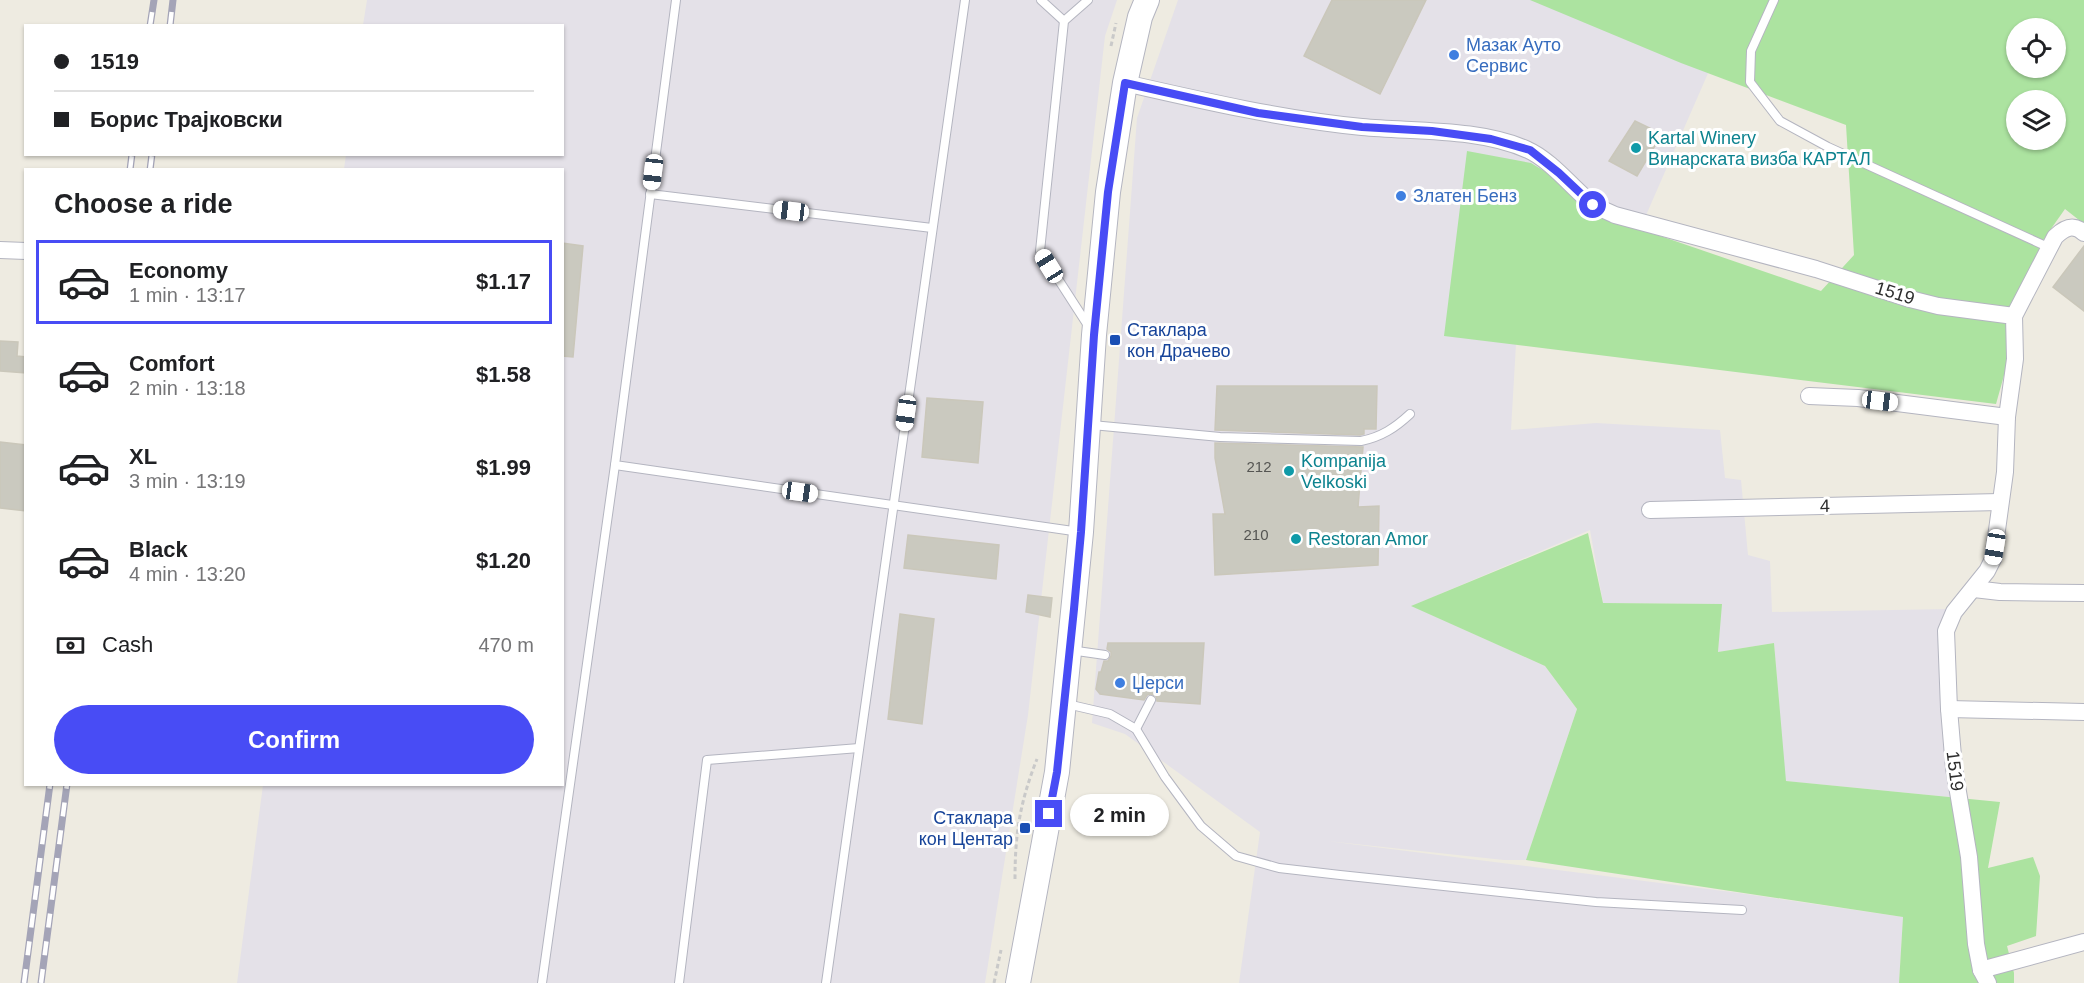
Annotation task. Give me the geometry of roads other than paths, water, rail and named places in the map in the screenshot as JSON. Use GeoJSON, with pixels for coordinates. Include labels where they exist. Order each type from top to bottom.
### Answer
{"type":"FeatureCollection","features":[{"type":"Feature","properties":{"kind":"main road"},"geometry":{"type":"LineString","coordinates":[[1018,983],[1057,772],[1081,532],[1094,335],[1108,192],[1125,83],[1140,16],[1147,0]]}},
{"type":"Feature","properties":{"kind":"street","name":"1519"},"geometry":{"type":"LineString","coordinates":[[1125,83],[1258,113],[1362,127],[1432,131],[1491,139],[1530,150],[1593,205],[1615,215],[1816,269],[1906,298],[1938,306],[2014,316],[2015,359],[2007,417],[2005,472],[1993,559],[1974,589],[1954,612],[1946,631],[1948,709],[1954,768],[1970,857],[1976,944],[1984,977]]}},
{"type":"Feature","properties":{"kind":"street"},"geometry":{"type":"LineString","coordinates":[[2014,316],[2055,237],[2062,230],[2070,227],[2084,233]]}},
{"type":"Feature","properties":{"kind":"street"},"geometry":{"type":"LineString","coordinates":[[0,250],[24,250]]}},
{"type":"Feature","properties":{"kind":"street"},"geometry":{"type":"LineString","coordinates":[[1809,396],[1858,398],[2007,417]]}},
{"type":"Feature","properties":{"kind":"street","name":"4"},"geometry":{"type":"LineString","coordinates":[[1650,510],[2000,502]]}},
{"type":"Feature","properties":{"kind":"street"},"geometry":{"type":"LineString","coordinates":[[1974,589],[2000,592],[2084,593]]}},
{"type":"Feature","properties":{"kind":"street"},"geometry":{"type":"LineString","coordinates":[[1948,709],[2084,712]]}},
{"type":"Feature","properties":{"kind":"street"},"geometry":{"type":"LineString","coordinates":[[1984,977],[2084,942]]}},
{"type":"Feature","properties":{"kind":"lane"},"geometry":{"type":"LineString","coordinates":[[542,983],[615,465],[676,0]]}},
{"type":"Feature","properties":{"kind":"lane"},"geometry":{"type":"LineString","coordinates":[[826,983],[965,0]]}},
{"type":"Feature","properties":{"kind":"lane"},"geometry":{"type":"LineString","coordinates":[[1041,0],[1064,21]]}},
{"type":"Feature","properties":{"kind":"lane"},"geometry":{"type":"LineString","coordinates":[[1088,0],[1064,21],[1040,251],[1094,335]]}},
{"type":"Feature","properties":{"kind":"lane"},"geometry":{"type":"LineString","coordinates":[[1774,0],[1751,51],[1750,82],[1780,121],[1828,147],[2050,248]]}},
{"type":"Feature","properties":{"kind":"lane"},"geometry":{"type":"LineString","coordinates":[[651,194],[932,228]]}},
{"type":"Feature","properties":{"kind":"lane"},"geometry":{"type":"LineString","coordinates":[[1088,425],[1220,437],[1361,441],[1395,428],[1410,414]]}},
{"type":"Feature","properties":{"kind":"lane"},"geometry":{"type":"LineString","coordinates":[[615,465],[1081,532]]}},
{"type":"Feature","properties":{"kind":"lane"},"geometry":{"type":"LineString","coordinates":[[1069,650],[1106,655]]}},
{"type":"Feature","properties":{"kind":"lane"},"geometry":{"type":"LineString","coordinates":[[1136,729],[1151,700]]}},
{"type":"Feature","properties":{"kind":"lane"},"geometry":{"type":"LineString","coordinates":[[1063,703],[1110,714],[1136,729],[1165,777],[1201,826],[1236,856],[1279,868],[1340,875],[1596,902],[1742,910]]}},
{"type":"Feature","properties":{"kind":"lane"},"geometry":{"type":"LineString","coordinates":[[680,983],[707,760],[859,748]]}},
{"type":"Feature","properties":{"kind":"railway"},"geometry":{"type":"LineString","coordinates":[[150,24],[154,0]]}},
{"type":"Feature","properties":{"kind":"railway"},"geometry":{"type":"LineString","coordinates":[[170,24],[173,0]]}},
{"type":"Feature","properties":{"kind":"railway"},"geometry":{"type":"LineString","coordinates":[[130,168],[132,156]]}},
{"type":"Feature","properties":{"kind":"railway"},"geometry":{"type":"LineString","coordinates":[[150,168],[152,156]]}},
{"type":"Feature","properties":{"kind":"railway"},"geometry":{"type":"LineString","coordinates":[[24,983],[50,786]]}},
{"type":"Feature","properties":{"kind":"railway"},"geometry":{"type":"LineString","coordinates":[[41,983],[67,786]]}},
{"type":"Feature","properties":{"kind":"place","name":"Мазак Ауто Сервис"},"geometry":{"type":"Point","coordinates":[1454,55]}},
{"type":"Feature","properties":{"kind":"place","name":"Kartal Winery Винарската визба КАРТАЛ"},"geometry":{"type":"Point","coordinates":[1636,148]}},
{"type":"Feature","properties":{"kind":"place","name":"Златен Бенз"},"geometry":{"type":"Point","coordinates":[1401,196]}},
{"type":"Feature","properties":{"kind":"place","name":"Стаклара кон Драчево"},"geometry":{"type":"Point","coordinates":[1115,340]}},
{"type":"Feature","properties":{"kind":"place","name":"Kompanija Velkoski"},"geometry":{"type":"Point","coordinates":[1289,471]}},
{"type":"Feature","properties":{"kind":"place","name":"Restoran Amor"},"geometry":{"type":"Point","coordinates":[1296,539]}},
{"type":"Feature","properties":{"kind":"place","name":"Џерси"},"geometry":{"type":"Point","coordinates":[1120,683]}},
{"type":"Feature","properties":{"kind":"place","name":"Стаклара кон Центар"},"geometry":{"type":"Point","coordinates":[1025,828]}}]}
